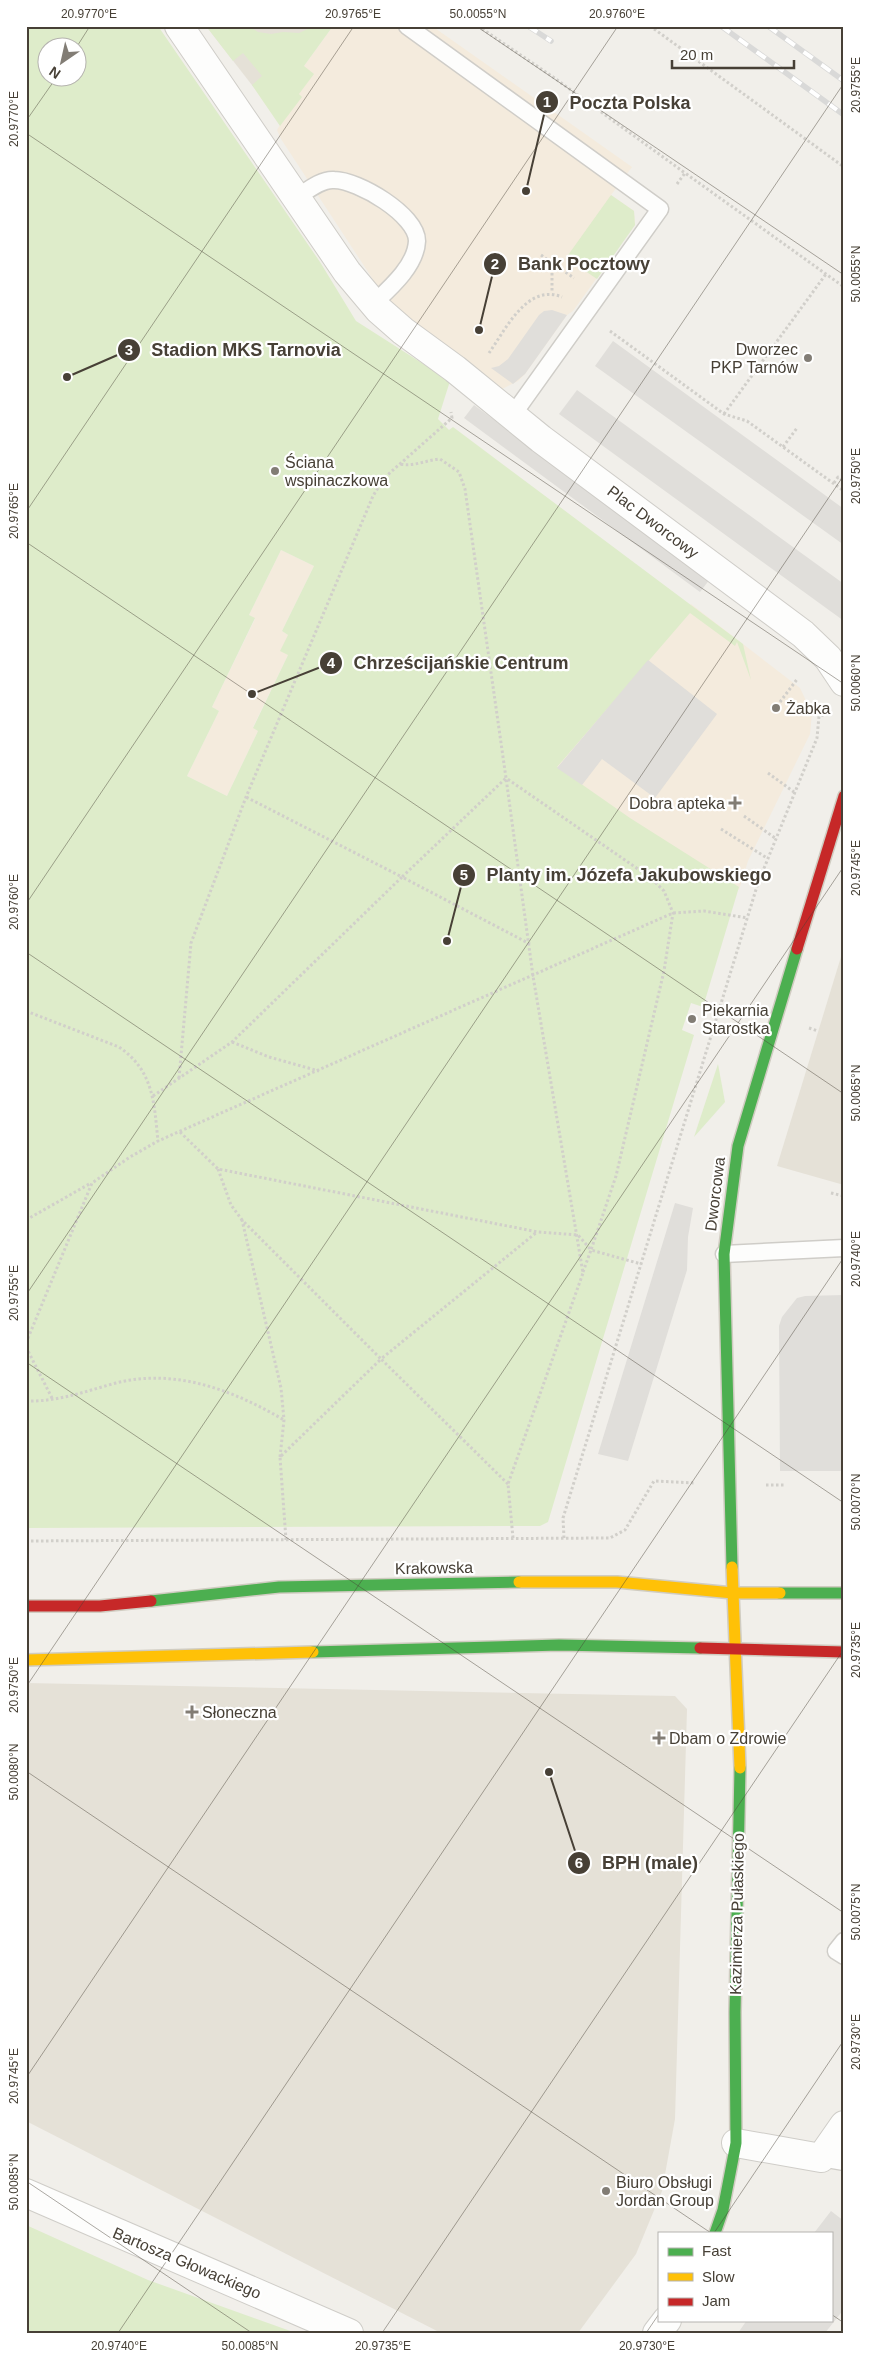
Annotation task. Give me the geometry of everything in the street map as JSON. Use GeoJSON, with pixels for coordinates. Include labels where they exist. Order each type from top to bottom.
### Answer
{"type":"FeatureCollection","features":[{"type":"Feature","properties":{"kind":"street","name":"Plac Dworcowy"},"geometry":{"type":"LineString","coordinates":[[179,26],[347,272],[373,304],[403,331],[462,375],[512,416],[803,634],[828,658],[844,682]]}},
{"type":"Feature","properties":{"kind":"street"},"geometry":{"type":"LineString","coordinates":[[841,816],[844,796]]}},
{"type":"Feature","properties":{"kind":"street","name":"Dworcowa"},"geometry":{"type":"LineString","coordinates":[[733,1593],[724,1254],[738,1146],[758,1074],[841,816]]}},
{"type":"Feature","properties":{"kind":"street","name":"Krakowska"},"geometry":{"type":"LineString","coordinates":[[26,1606],[100,1606],[279,1587],[487,1583],[617,1582],[733,1593],[844,1593]]}},
{"type":"Feature","properties":{"kind":"street","name":"Kazimierza Pułaskiego"},"geometry":{"type":"LineString","coordinates":[[715,2232],[723,2210],[736,2143],[735,2012],[741,1744],[733,1593]]}},
{"type":"Feature","properties":{"kind":"street"},"geometry":{"type":"LineString","coordinates":[[26,1660],[560,1645],[844,1652]]}},
{"type":"Feature","properties":{"kind":"street"},"geometry":{"type":"LineString","coordinates":[[736,2143],[833,2160],[844,2124]]}},
{"type":"Feature","properties":{"kind":"street","name":"Bartosza Głowackiego"},"geometry":{"type":"LineString","coordinates":[[26,2193],[349,2333]]}},
{"type":"Feature","properties":{"kind":"street"},"geometry":{"type":"LineString","coordinates":[[657,2333],[665,2322]]}},
{"type":"Feature","properties":{"kind":"lane"},"geometry":{"type":"LineString","coordinates":[[407,26],[660,209],[512,416]]}},
{"type":"Feature","properties":{"kind":"lane"},"geometry":{"type":"LineString","coordinates":[[296,198],[321,182],[334,180],[349,183],[370,191],[391,205],[410,224],[417,241],[412,258],[399,277],[373,304]]}},
{"type":"Feature","properties":{"kind":"lane"},"geometry":{"type":"LineString","coordinates":[[724,1254],[844,1248]]}},
{"type":"Feature","properties":{"kind":"lane"},"geometry":{"type":"LineString","coordinates":[[844,1941],[836,1951],[844,1956]]}},
{"type":"Feature","properties":{"kind":"path"},"geometry":{"type":"LineString","coordinates":[[478,26],[553,77],[844,287]]}},
{"type":"Feature","properties":{"kind":"path"},"geometry":{"type":"LineString","coordinates":[[650,26],[844,167]]}},
{"type":"Feature","properties":{"kind":"path"},"geometry":{"type":"LineString","coordinates":[[840,26],[844,29]]}},
{"type":"Feature","properties":{"kind":"path"},"geometry":{"type":"LineString","coordinates":[[660,209],[685,172]]}},
{"type":"Feature","properties":{"kind":"path"},"geometry":{"type":"LineString","coordinates":[[552,263],[552,293]]}},
{"type":"Feature","properties":{"kind":"path"},"geometry":{"type":"LineString","coordinates":[[724,414],[826,274]]}},
{"type":"Feature","properties":{"kind":"path"},"geometry":{"type":"LineString","coordinates":[[180,1078],[191,943],[246,796],[373,496],[384,478],[452,418],[450,409],[462,375],[520,308],[532,298],[545,293],[552,293],[568,300],[724,414],[747,421],[844,490]]}},
{"type":"Feature","properties":{"kind":"path"},"geometry":{"type":"LineString","coordinates":[[783,447],[797,428]]}},
{"type":"Feature","properties":{"kind":"path"},"geometry":{"type":"LineString","coordinates":[[400,463],[410,466],[427,460],[440,459],[459,472],[465,489],[533,976],[583,1273]]}},
{"type":"Feature","properties":{"kind":"path"},"geometry":{"type":"LineString","coordinates":[[834,483],[838,477],[844,481]]}},
{"type":"Feature","properties":{"kind":"path"},"geometry":{"type":"LineString","coordinates":[[780,702],[800,676]]}},
{"type":"Feature","properties":{"kind":"path"},"geometry":{"type":"LineString","coordinates":[[564,1538],[562,1518],[748,918],[767,858],[817,738],[819,716]]}},
{"type":"Feature","properties":{"kind":"path"},"geometry":{"type":"LineString","coordinates":[[768,773],[794,792]]}},
{"type":"Feature","properties":{"kind":"path"},"geometry":{"type":"LineString","coordinates":[[153,1096],[232,1042],[506,778]]}},
{"type":"Feature","properties":{"kind":"path"},"geometry":{"type":"LineString","coordinates":[[506,778],[651,878],[664,890],[673,913],[664,972],[616,1176],[508,1484],[513,1538]]}},
{"type":"Feature","properties":{"kind":"path"},"geometry":{"type":"LineString","coordinates":[[246,796],[530,944]]}},
{"type":"Feature","properties":{"kind":"path"},"geometry":{"type":"LineString","coordinates":[[744,816],[775,838]]}},
{"type":"Feature","properties":{"kind":"path"},"geometry":{"type":"LineString","coordinates":[[721,829],[767,858]]}},
{"type":"Feature","properties":{"kind":"path"},"geometry":{"type":"LineString","coordinates":[[26,1220],[92,1183],[130,1157],[158,1142],[673,913],[704,911],[748,918]]}},
{"type":"Feature","properties":{"kind":"path"},"geometry":{"type":"LineString","coordinates":[[26,1011],[125,1052],[142,1068],[153,1096],[158,1142]]}},
{"type":"Feature","properties":{"kind":"path"},"geometry":{"type":"LineString","coordinates":[[808,1028],[818,1031]]}},
{"type":"Feature","properties":{"kind":"path"},"geometry":{"type":"LineString","coordinates":[[232,1042],[269,1057],[319,1071]]}},
{"type":"Feature","properties":{"kind":"path"},"geometry":{"type":"LineString","coordinates":[[180,1132],[218,1169],[231,1205],[242,1220],[508,1484]]}},
{"type":"Feature","properties":{"kind":"path"},"geometry":{"type":"LineString","coordinates":[[218,1169],[538,1232],[578,1235],[591,1250],[642,1264]]}},
{"type":"Feature","properties":{"kind":"path"},"geometry":{"type":"LineString","coordinates":[[26,1343],[92,1183]]}},
{"type":"Feature","properties":{"kind":"path"},"geometry":{"type":"LineString","coordinates":[[831,1194],[844,1196]]}},
{"type":"Feature","properties":{"kind":"path"},"geometry":{"type":"LineString","coordinates":[[242,1220],[281,1388],[284,1420],[280,1457],[286,1540]]}},
{"type":"Feature","properties":{"kind":"path"},"geometry":{"type":"LineString","coordinates":[[280,1457],[381,1359],[538,1232]]}},
{"type":"Feature","properties":{"kind":"path"},"geometry":{"type":"LineString","coordinates":[[26,1347],[53,1400]]}},
{"type":"Feature","properties":{"kind":"path"},"geometry":{"type":"LineString","coordinates":[[26,1401],[53,1400],[118,1383],[163,1378],[226,1390],[257,1404],[284,1420]]}},
{"type":"Feature","properties":{"kind":"path"},"geometry":{"type":"LineString","coordinates":[[26,1541],[610,1538],[621,1534],[629,1525],[654,1481],[682,1483]]}},
{"type":"Feature","properties":{"kind":"shaded area"},"geometry":{"type":"Polygon","coordinates":[[[206,26],[333,26],[255,89],[206,26]]]}},
{"type":"Feature","properties":{"kind":"shaded area"},"geometry":{"type":"Polygon","coordinates":[[[333,26],[432,26],[632,167],[611,195],[634,211],[635,225],[525,374],[518,381],[500,390],[391,307],[281,139],[277,130],[280,125],[255,89],[304,66],[333,26]]]}},
{"type":"Feature","properties":{"kind":"shaded area"},"geometry":{"type":"Polygon","coordinates":[[[552,310],[567,315],[525,374],[513,384],[491,368],[499,366],[508,359],[539,315],[544,311],[552,310]]]}},
{"type":"Feature","properties":{"kind":"shaded area"},"geometry":{"type":"Polygon","coordinates":[[[613,341],[844,509],[844,545],[595,366],[613,341]]]}},
{"type":"Feature","properties":{"kind":"shaded area"},"geometry":{"type":"Polygon","coordinates":[[[577,390],[844,584],[844,621],[559,414],[577,390]]]}},
{"type":"Feature","properties":{"kind":"shaded area"},"geometry":{"type":"Polygon","coordinates":[[[474,405],[710,579],[700,592],[464,418],[474,405]]]}},
{"type":"Feature","properties":{"kind":"shaded area"},"geometry":{"type":"Polygon","coordinates":[[[281,550],[314,566],[282,631],[288,635],[288,655],[253,727],[258,731],[227,796],[187,776],[219,711],[212,707],[255,619],[249,615],[281,550]]]}},
{"type":"Feature","properties":{"kind":"shaded area"},"geometry":{"type":"Polygon","coordinates":[[[691,604],[800,688],[812,713],[810,734],[748,861],[739,890],[544,767],[691,604]]]}},
{"type":"Feature","properties":{"kind":"shaded area"},"geometry":{"type":"Polygon","coordinates":[[[648,660],[717,714],[655,798],[602,759],[582,785],[557,768],[648,660]]]}},
{"type":"Feature","properties":{"kind":"shaded area"},"geometry":{"type":"Polygon","coordinates":[[[844,947],[844,1185],[777,1166],[844,947]]]}},
{"type":"Feature","properties":{"kind":"shaded area"},"geometry":{"type":"Polygon","coordinates":[[[675,1203],[693,1208],[688,1237],[687,1270],[628,1461],[598,1454],[675,1203]]]}},
{"type":"Feature","properties":{"kind":"shaded area"},"geometry":{"type":"Polygon","coordinates":[[[844,1295],[844,1471],[780,1471],[779,1326],[782,1317],[797,1298],[844,1295]]]}},
{"type":"Feature","properties":{"kind":"shaded area"},"geometry":{"type":"Polygon","coordinates":[[[26,1683],[675,1696],[687,1709],[675,2119],[662,2191],[636,2254],[578,2333],[441,2333],[26,2121],[26,1683]]]}},
{"type":"Feature","properties":{"kind":"shaded area"},"geometry":{"type":"Polygon","coordinates":[[[831,2211],[844,2221],[844,2309],[825,2333],[738,2333],[746,2322],[832,2322],[832,2232],[815,2232],[831,2211]]]}},
{"type":"Feature","properties":{"kind":"green space"},"geometry":{"type":"Polygon","coordinates":[[[26,26],[158,26],[320,262],[356,321],[450,381],[438,419],[449,430],[453,427],[743,644],[751,680],[737,642],[735,646],[690,613],[557,767],[630,818],[739,887],[703,1007],[691,1003],[682,1030],[694,1035],[548,1522],[540,1526],[26,1528],[26,26]],[[281,550],[249,615],[255,618],[212,707],[219,711],[187,776],[227,796],[258,731],[253,728],[288,655],[280,651],[288,635],[282,631],[314,566],[281,550]]]}},
{"type":"Feature","properties":{"kind":"green space"},"geometry":{"type":"Polygon","coordinates":[[[206,26],[248,26],[258,32],[271,34],[283,32],[299,33],[314,26],[333,26],[304,66],[314,74],[299,94],[302,97],[280,126],[252,85],[262,76],[243,53],[233,61],[206,26]]]}},
{"type":"Feature","properties":{"kind":"green space"},"geometry":{"type":"Polygon","coordinates":[[[611,195],[634,211],[635,225],[597,279],[566,258],[611,195]]]}},
{"type":"Feature","properties":{"kind":"green space"},"geometry":{"type":"Polygon","coordinates":[[[718,1064],[725,1102],[694,1137],[718,1064]]]}},
{"type":"Feature","properties":{"kind":"green space"},"geometry":{"type":"Polygon","coordinates":[[[26,2225],[148,2280],[296,2333],[26,2333],[26,2225]]]}},
{"type":"Feature","properties":{"kind":"railway"},"geometry":{"type":"LineString","coordinates":[[528,26],[551,41]]}},
{"type":"Feature","properties":{"kind":"railway"},"geometry":{"type":"LineString","coordinates":[[721,26],[844,115]]}},
{"type":"Feature","properties":{"kind":"railway"},"geometry":{"type":"LineString","coordinates":[[768,26],[844,81]]}},
{"type":"Feature","properties":{"kind":"traffic: fast"},"geometry":{"type":"LineString","coordinates":[[732,1567],[724,1254],[738,1146],[797,949]]}},
{"type":"Feature","properties":{"kind":"traffic: fast"},"geometry":{"type":"LineString","coordinates":[[151,1601],[279,1587],[519,1582]]}},
{"type":"Feature","properties":{"kind":"traffic: fast"},"geometry":{"type":"LineString","coordinates":[[780,1593],[844,1593]]}},
{"type":"Feature","properties":{"kind":"traffic: fast"},"geometry":{"type":"LineString","coordinates":[[313,1652],[559,1645],[700,1648]]}},
{"type":"Feature","properties":{"kind":"traffic: fast"},"geometry":{"type":"LineString","coordinates":[[715,2232],[723,2210],[736,2143],[735,2012],[740,1768]]}},
{"type":"Feature","properties":{"kind":"traffic: slow"},"geometry":{"type":"LineString","coordinates":[[732,1567],[740,1768]]}},
{"type":"Feature","properties":{"kind":"traffic: slow"},"geometry":{"type":"LineString","coordinates":[[519,1582],[617,1582],[733,1593],[780,1593]]}},
{"type":"Feature","properties":{"kind":"traffic: slow"},"geometry":{"type":"LineString","coordinates":[[26,1660],[313,1652]]}},
{"type":"Feature","properties":{"kind":"traffic: jam"},"geometry":{"type":"LineString","coordinates":[[797,949],[844,796]]}},
{"type":"Feature","properties":{"kind":"traffic: jam"},"geometry":{"type":"LineString","coordinates":[[26,1606],[100,1606],[151,1601]]}},
{"type":"Feature","properties":{"kind":"traffic: jam"},"geometry":{"type":"LineString","coordinates":[[700,1648],[844,1652]]}},
{"type":"Feature","properties":{"kind":"place","name":"Poczta Polska"},"geometry":{"type":"Point","coordinates":[526,191]}},
{"type":"Feature","properties":{"kind":"place","name":"Bank Pocztowy"},"geometry":{"type":"Point","coordinates":[479,330]}},
{"type":"Feature","properties":{"kind":"place","name":"Dworzec PKP Tarnów"},"geometry":{"type":"Point","coordinates":[808,358]}},
{"type":"Feature","properties":{"kind":"place","name":"Stadion MKS Tarnovia"},"geometry":{"type":"Point","coordinates":[67,377]}},
{"type":"Feature","properties":{"kind":"place","name":"Ściana wspinaczkowa"},"geometry":{"type":"Point","coordinates":[275,471]}},
{"type":"Feature","properties":{"kind":"place","name":"Chrześcijańskie Centrum"},"geometry":{"type":"Point","coordinates":[252,694]}},
{"type":"Feature","properties":{"kind":"place","name":"Żabka"},"geometry":{"type":"Point","coordinates":[776,708]}},
{"type":"Feature","properties":{"kind":"place","name":"Dobra apteka"},"geometry":{"type":"Point","coordinates":[735,803]}},
{"type":"Feature","properties":{"kind":"place","name":"Planty im. Józefa Jakubowskiego"},"geometry":{"type":"Point","coordinates":[447,941]}},
{"type":"Feature","properties":{"kind":"place","name":"Piekarnia Starostka"},"geometry":{"type":"Point","coordinates":[692,1019]}},
{"type":"Feature","properties":{"kind":"place","name":"Słoneczna"},"geometry":{"type":"Point","coordinates":[192,1712]}},
{"type":"Feature","properties":{"kind":"place","name":"Dbam o Zdrowie"},"geometry":{"type":"Point","coordinates":[659,1738]}},
{"type":"Feature","properties":{"kind":"place","name":"BPH (male)"},"geometry":{"type":"Point","coordinates":[549,1772]}},
{"type":"Feature","properties":{"kind":"place","name":"Biuro Obsługi Jordan Group"},"geometry":{"type":"Point","coordinates":[606,2191]}}]}
